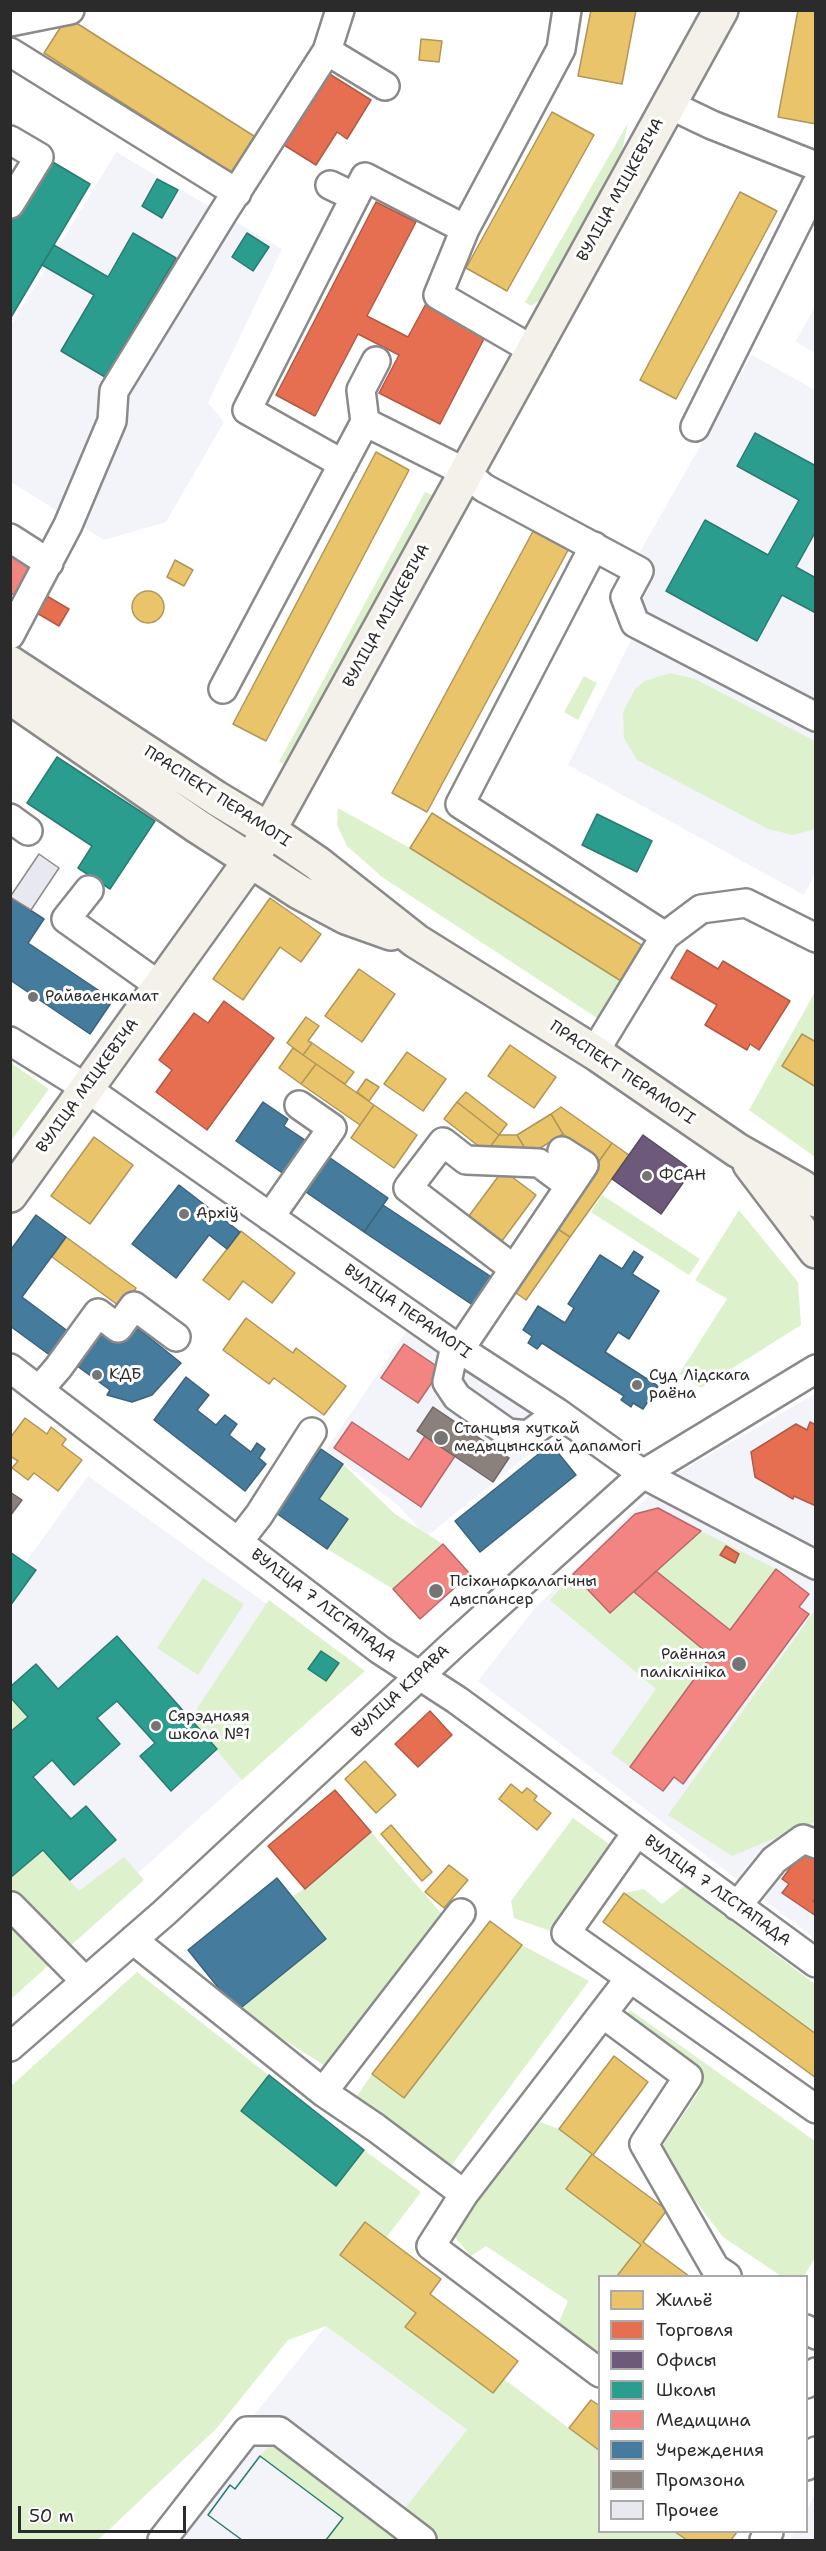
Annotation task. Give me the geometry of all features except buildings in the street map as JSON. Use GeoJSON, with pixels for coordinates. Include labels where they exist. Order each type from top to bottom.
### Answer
{"type":"FeatureCollection","features":[{"type":"Feature","properties":{"kind":"main road","name":"ВУЛІЦА МІЦКЕВІЧА"},"geometry":{"type":"LineString","coordinates":[[10,1195],[250,861],[269,830],[721,10]]}},
{"type":"Feature","properties":{"kind":"main road","name":"ПРАСПЕКТ ПЕРАМОГІ"},"geometry":{"type":"LineString","coordinates":[[10,663],[216,798],[269,830],[317,863],[416,941],[597,1054],[737,1150],[802,1187],[816,1200]]}},
{"type":"Feature","properties":{"kind":"main road","name":"ПРАСПЕКТ ПЕРАМОГІ"},"geometry":{"type":"LineString","coordinates":[[12,700],[299,892],[346,917],[416,941]]}},
{"type":"Feature","properties":{"kind":"main road","name":"ПРАСПЕКТ ПЕРАМОГІ"},"geometry":{"type":"LineString","coordinates":[[737,1150],[758,1173],[816,1251]]}},
{"type":"Feature","properties":{"kind":"street"},"geometry":{"type":"LineString","coordinates":[[10,22],[70,10]]}},
{"type":"Feature","properties":{"kind":"street"},"geometry":{"type":"LineString","coordinates":[[10,635],[68,525],[112,421],[114,391],[327,51],[340,10]]}},
{"type":"Feature","properties":{"kind":"street"},"geometry":{"type":"LineString","coordinates":[[533,350],[438,295],[465,229],[561,49],[567,10]]}},
{"type":"Feature","properties":{"kind":"street"},"geometry":{"type":"LineString","coordinates":[[327,51],[385,86]]}},
{"type":"Feature","properties":{"kind":"street"},"geometry":{"type":"LineString","coordinates":[[10,52],[237,193]]}},
{"type":"Feature","properties":{"kind":"street"},"geometry":{"type":"LineString","coordinates":[[668,104],[712,125],[816,166]]}},
{"type":"Feature","properties":{"kind":"street"},"geometry":{"type":"LineString","coordinates":[[10,140],[39,157],[10,204]]}},
{"type":"Feature","properties":{"kind":"street"},"geometry":{"type":"LineString","coordinates":[[343,464],[248,410],[365,177],[465,229]]}},
{"type":"Feature","properties":{"kind":"street"},"geometry":{"type":"LineString","coordinates":[[330,185],[355,197]]}},
{"type":"Feature","properties":{"kind":"street"},"geometry":{"type":"LineString","coordinates":[[695,427],[816,185]]}},
{"type":"Feature","properties":{"kind":"street"},"geometry":{"type":"LineString","coordinates":[[223,689],[365,422],[361,390],[376,361]]}},
{"type":"Feature","properties":{"kind":"street"},"geometry":{"type":"LineString","coordinates":[[365,422],[465,472],[484,488],[639,571],[625,597],[635,623],[816,717]]}},
{"type":"Feature","properties":{"kind":"street"},"geometry":{"type":"LineString","coordinates":[[10,538],[49,563]]}},
{"type":"Feature","properties":{"kind":"street"},"geometry":{"type":"LineString","coordinates":[[594,546],[460,804],[665,936]]}},
{"type":"Feature","properties":{"kind":"street"},"geometry":{"type":"LineString","coordinates":[[89,890],[66,919],[160,986]]}},
{"type":"Feature","properties":{"kind":"street"},"geometry":{"type":"LineString","coordinates":[[597,1054],[603,1038],[665,936],[701,909],[746,903],[816,938]]}},
{"type":"Feature","properties":{"kind":"street","name":"ВУЛІЦА ПЕРАМОГІ"},"geometry":{"type":"LineString","coordinates":[[10,1041],[86,1088],[643,1474],[815,1562]]}},
{"type":"Feature","properties":{"kind":"street"},"geometry":{"type":"LineString","coordinates":[[270,1217],[332,1128],[299,1105]]}},
{"type":"Feature","properties":{"kind":"street"},"geometry":{"type":"LineString","coordinates":[[514,1269],[408,1188],[443,1142],[466,1160],[539,1162],[570,1186]]}},
{"type":"Feature","properties":{"kind":"street"},"geometry":{"type":"LineString","coordinates":[[558,1413],[528,1435],[508,1433],[457,1398],[447,1382],[458,1347],[584,1165],[562,1151]]}},
{"type":"Feature","properties":{"kind":"street"},"geometry":{"type":"LineString","coordinates":[[39,1390],[98,1313],[118,1328],[134,1306],[176,1337]]}},
{"type":"Feature","properties":{"kind":"street","name":"ВУЛІЦА 7 ЛІСТАПАДА"},"geometry":{"type":"LineString","coordinates":[[10,1368],[380,1650],[466,1707],[816,1963]]}},
{"type":"Feature","properties":{"kind":"street","name":"ВУЛІЦА КІРАВА"},"geometry":{"type":"LineString","coordinates":[[10,2047],[133,1940],[419,1675],[643,1474],[816,1369]]}},
{"type":"Feature","properties":{"kind":"street"},"geometry":{"type":"LineString","coordinates":[[238,1542],[259,1515],[312,1432]]}},
{"type":"Feature","properties":{"kind":"street"},"geometry":{"type":"LineString","coordinates":[[637,1832],[566,1933],[816,2109]]}},
{"type":"Feature","properties":{"kind":"street"},"geometry":{"type":"LineString","coordinates":[[737,1905],[774,1860],[803,1839],[816,1844]]}},
{"type":"Feature","properties":{"kind":"street"},"geometry":{"type":"LineString","coordinates":[[11,1906],[85,1981]]}},
{"type":"Feature","properties":{"kind":"street"},"geometry":{"type":"LineString","coordinates":[[323,2092],[461,1913]]}},
{"type":"Feature","properties":{"kind":"street"},"geometry":{"type":"LineString","coordinates":[[133,1940],[323,2092],[376,2128],[464,2194]]}},
{"type":"Feature","properties":{"kind":"street"},"geometry":{"type":"LineString","coordinates":[[598,2371],[431,2246],[464,2194],[630,1978]]}},
{"type":"Feature","properties":{"kind":"street"},"geometry":{"type":"LineString","coordinates":[[603,2014],[688,2077],[644,2144],[715,2268],[724,2275]]}},
{"type":"Feature","properties":{"kind":"street"},"geometry":{"type":"LineString","coordinates":[[162,2541],[247,2431],[279,2431],[422,2541]]}},
{"type":"Feature","properties":{"kind":"street"},"geometry":{"type":"LineString","coordinates":[[808,2464],[816,2451]]}},
{"type":"Feature","properties":{"kind":"shaded area"},"geometry":{"type":"Polygon","coordinates":[[[116,152],[282,249],[208,403],[224,422],[166,522],[104,540],[11,482],[10,327],[116,152]]]}},
{"type":"Feature","properties":{"kind":"shaded area"},"geometry":{"type":"Polygon","coordinates":[[[815,307],[815,353],[795,342],[815,307]]]}},
{"type":"Feature","properties":{"kind":"shaded area"},"geometry":{"type":"Polygon","coordinates":[[[752,355],[815,390],[815,874],[804,895],[568,765],[633,636],[616,594],[752,355]]]}},
{"type":"Feature","properties":{"kind":"shaded area","name":"Станцыя хуткай медыцынскай дапамогі"},"geometry":{"type":"Polygon","coordinates":[[[408,1329],[563,1427],[426,1537],[399,1506],[326,1450],[408,1329]]]}},
{"type":"Feature","properties":{"kind":"shaded area"},"geometry":{"type":"Polygon","coordinates":[[[815,1394],[815,1939],[478,1681],[535,1608],[664,1481],[815,1394]]]}},
{"type":"Feature","properties":{"kind":"shaded area","name":"Сярэднаяя школа №1"},"geometry":{"type":"Polygon","coordinates":[[[88,1476],[362,1672],[11,1987],[11,1606],[36,1570],[25,1563],[88,1476]]]}},
{"type":"Feature","properties":{"kind":"shaded area"},"geometry":{"type":"Polygon","coordinates":[[[326,2326],[585,2518],[571,2540],[153,2540],[326,2326]]]}},
{"type":"Feature","properties":{"kind":"shaded area"},"geometry":{"type":"Polygon","coordinates":[[[815,2494],[815,2540],[789,2540],[793,2533],[808,2533],[808,2508],[815,2494]]]}},
{"type":"Feature","properties":{"kind":"green space"},"geometry":{"type":"Polygon","coordinates":[[[628,123],[618,170],[547,296],[531,306],[525,302],[628,123]]]}},
{"type":"Feature","properties":{"kind":"green space"},"geometry":{"type":"Polygon","coordinates":[[[425,492],[438,498],[290,765],[279,762],[425,492]]]}},
{"type":"Feature","properties":{"kind":"green space"},"geometry":{"type":"Polygon","coordinates":[[[670,673],[695,679],[815,741],[815,829],[793,835],[768,829],[637,760],[624,738],[623,712],[635,689],[645,681],[670,673]]]}},
{"type":"Feature","properties":{"kind":"green space"},"geometry":{"type":"Polygon","coordinates":[[[584,676],[597,683],[578,720],[564,712],[584,676]]]}},
{"type":"Feature","properties":{"kind":"green space"},"geometry":{"type":"Polygon","coordinates":[[[338,808],[410,848],[621,981],[597,1018],[382,877],[347,846],[337,825],[338,808]]]}},
{"type":"Feature","properties":{"kind":"green space"},"geometry":{"type":"Polygon","coordinates":[[[815,992],[815,1157],[749,1110],[815,992]]]}},
{"type":"Feature","properties":{"kind":"green space"},"geometry":{"type":"Polygon","coordinates":[[[11,1063],[49,1089],[11,1141],[11,1063]]]}},
{"type":"Feature","properties":{"kind":"green space"},"geometry":{"type":"Polygon","coordinates":[[[602,1195],[700,1259],[689,1275],[591,1212],[602,1195]]]}},
{"type":"Feature","properties":{"kind":"green space"},"geometry":{"type":"Polygon","coordinates":[[[739,1210],[798,1282],[801,1325],[701,1388],[679,1374],[727,1299],[695,1280],[739,1210]]]}},
{"type":"Feature","properties":{"kind":"green space"},"geometry":{"type":"Polygon","coordinates":[[[343,1464],[395,1514],[443,1544],[393,1589],[327,1549],[348,1519],[319,1499],[343,1464]]]}},
{"type":"Feature","properties":{"kind":"green space"},"geometry":{"type":"Polygon","coordinates":[[[701,1531],[776,1569],[730,1630],[656,1571],[701,1531]]]}},
{"type":"Feature","properties":{"kind":"green space"},"geometry":{"type":"Polygon","coordinates":[[[573,1574],[610,1613],[634,1592],[711,1656],[630,1767],[611,1753],[656,1689],[550,1600],[573,1574]]]}},
{"type":"Feature","properties":{"kind":"green space"},"geometry":{"type":"Polygon","coordinates":[[[203,1578],[244,1604],[198,1675],[157,1648],[203,1578]]]}},
{"type":"Feature","properties":{"kind":"green space"},"geometry":{"type":"Polygon","coordinates":[[[269,1600],[365,1671],[242,1780],[190,1719],[269,1600]]]}},
{"type":"Feature","properties":{"kind":"green space"},"geometry":{"type":"Polygon","coordinates":[[[815,1610],[815,1822],[732,1856],[668,1815],[815,1610]]]}},
{"type":"Feature","properties":{"kind":"green space"},"geometry":{"type":"Polygon","coordinates":[[[10,1697],[28,1717],[11,1732],[10,1732],[10,1697]]]}},
{"type":"Feature","properties":{"kind":"green space"},"geometry":{"type":"Polygon","coordinates":[[[573,1818],[612,1846],[553,1932],[514,1918],[511,1901],[573,1818]]]}},
{"type":"Feature","properties":{"kind":"green space"},"geometry":{"type":"Polygon","coordinates":[[[371,1832],[447,1920],[330,2069],[238,2011],[326,1939],[293,1897],[371,1832]]]}},
{"type":"Feature","properties":{"kind":"green space"},"geometry":{"type":"Polygon","coordinates":[[[43,1850],[79,1891],[124,1857],[144,1880],[11,1999],[10,1878],[43,1850]]]}},
{"type":"Feature","properties":{"kind":"green space"},"geometry":{"type":"Polygon","coordinates":[[[684,1886],[815,1984],[815,2034],[624,1893],[644,1889],[662,1904],[684,1886]]]}},
{"type":"Feature","properties":{"kind":"green space"},"geometry":{"type":"Polygon","coordinates":[[[522,1945],[589,1981],[448,2170],[353,2102],[372,2074],[404,2098],[522,1945]]]}},
{"type":"Feature","properties":{"kind":"green space"},"geometry":{"type":"Polygon","coordinates":[[[137,1972],[421,2192],[386,2238],[365,2222],[340,2255],[416,2313],[406,2326],[493,2393],[504,2379],[598,2450],[598,2533],[676,2533],[687,2540],[440,2540],[402,2512],[467,2430],[326,2326],[288,2340],[217,2428],[98,2540],[11,2540],[10,2087],[137,1972]]]}},
{"type":"Feature","properties":{"kind":"green space"},"geometry":{"type":"Polygon","coordinates":[[[630,2010],[815,2141],[815,2258],[805,2275],[780,2275],[723,2237],[658,2152],[700,2090],[614,2031],[630,2010]]]}},
{"type":"Feature","properties":{"kind":"green space"},"geometry":{"type":"Polygon","coordinates":[[[540,2122],[559,2129],[592,2154],[566,2189],[641,2245],[618,2275],[598,2275],[598,2353],[558,2324],[568,2301],[486,2246],[471,2256],[452,2234],[540,2122]]]}},
{"type":"Feature","properties":{"kind":"green space"},"geometry":{"type":"Polygon","coordinates":[[[272,2443],[404,2540],[326,2540],[343,2518],[260,2456],[272,2443]]]}},
{"type":"Feature","properties":{"kind":"place","name":"Райваенкамат"},"geometry":{"type":"Point","coordinates":[33,997]}},
{"type":"Feature","properties":{"kind":"place","name":"ФСАН"},"geometry":{"type":"Point","coordinates":[647,1176]}},
{"type":"Feature","properties":{"kind":"place","name":"Архіў"},"geometry":{"type":"Point","coordinates":[184,1214]}},
{"type":"Feature","properties":{"kind":"place","name":"КДБ"},"geometry":{"type":"Point","coordinates":[97,1375]}},
{"type":"Feature","properties":{"kind":"place","name":"Суд Лідскага раёна"},"geometry":{"type":"Point","coordinates":[637,1385]}},
{"type":"Feature","properties":{"kind":"place","name":"Станцыя хуткай медыцынскай дапамогі"},"geometry":{"type":"Point","coordinates":[441,1438]}},
{"type":"Feature","properties":{"kind":"place","name":"Псіханаркалагічны дыспансер"},"geometry":{"type":"Point","coordinates":[436,1591]}},
{"type":"Feature","properties":{"kind":"place","name":"Раённая паліклініка"},"geometry":{"type":"Point","coordinates":[739,1664]}},
{"type":"Feature","properties":{"kind":"place","name":"Сярэднаяя школа №1"},"geometry":{"type":"Point","coordinates":[156,1726]}}]}
